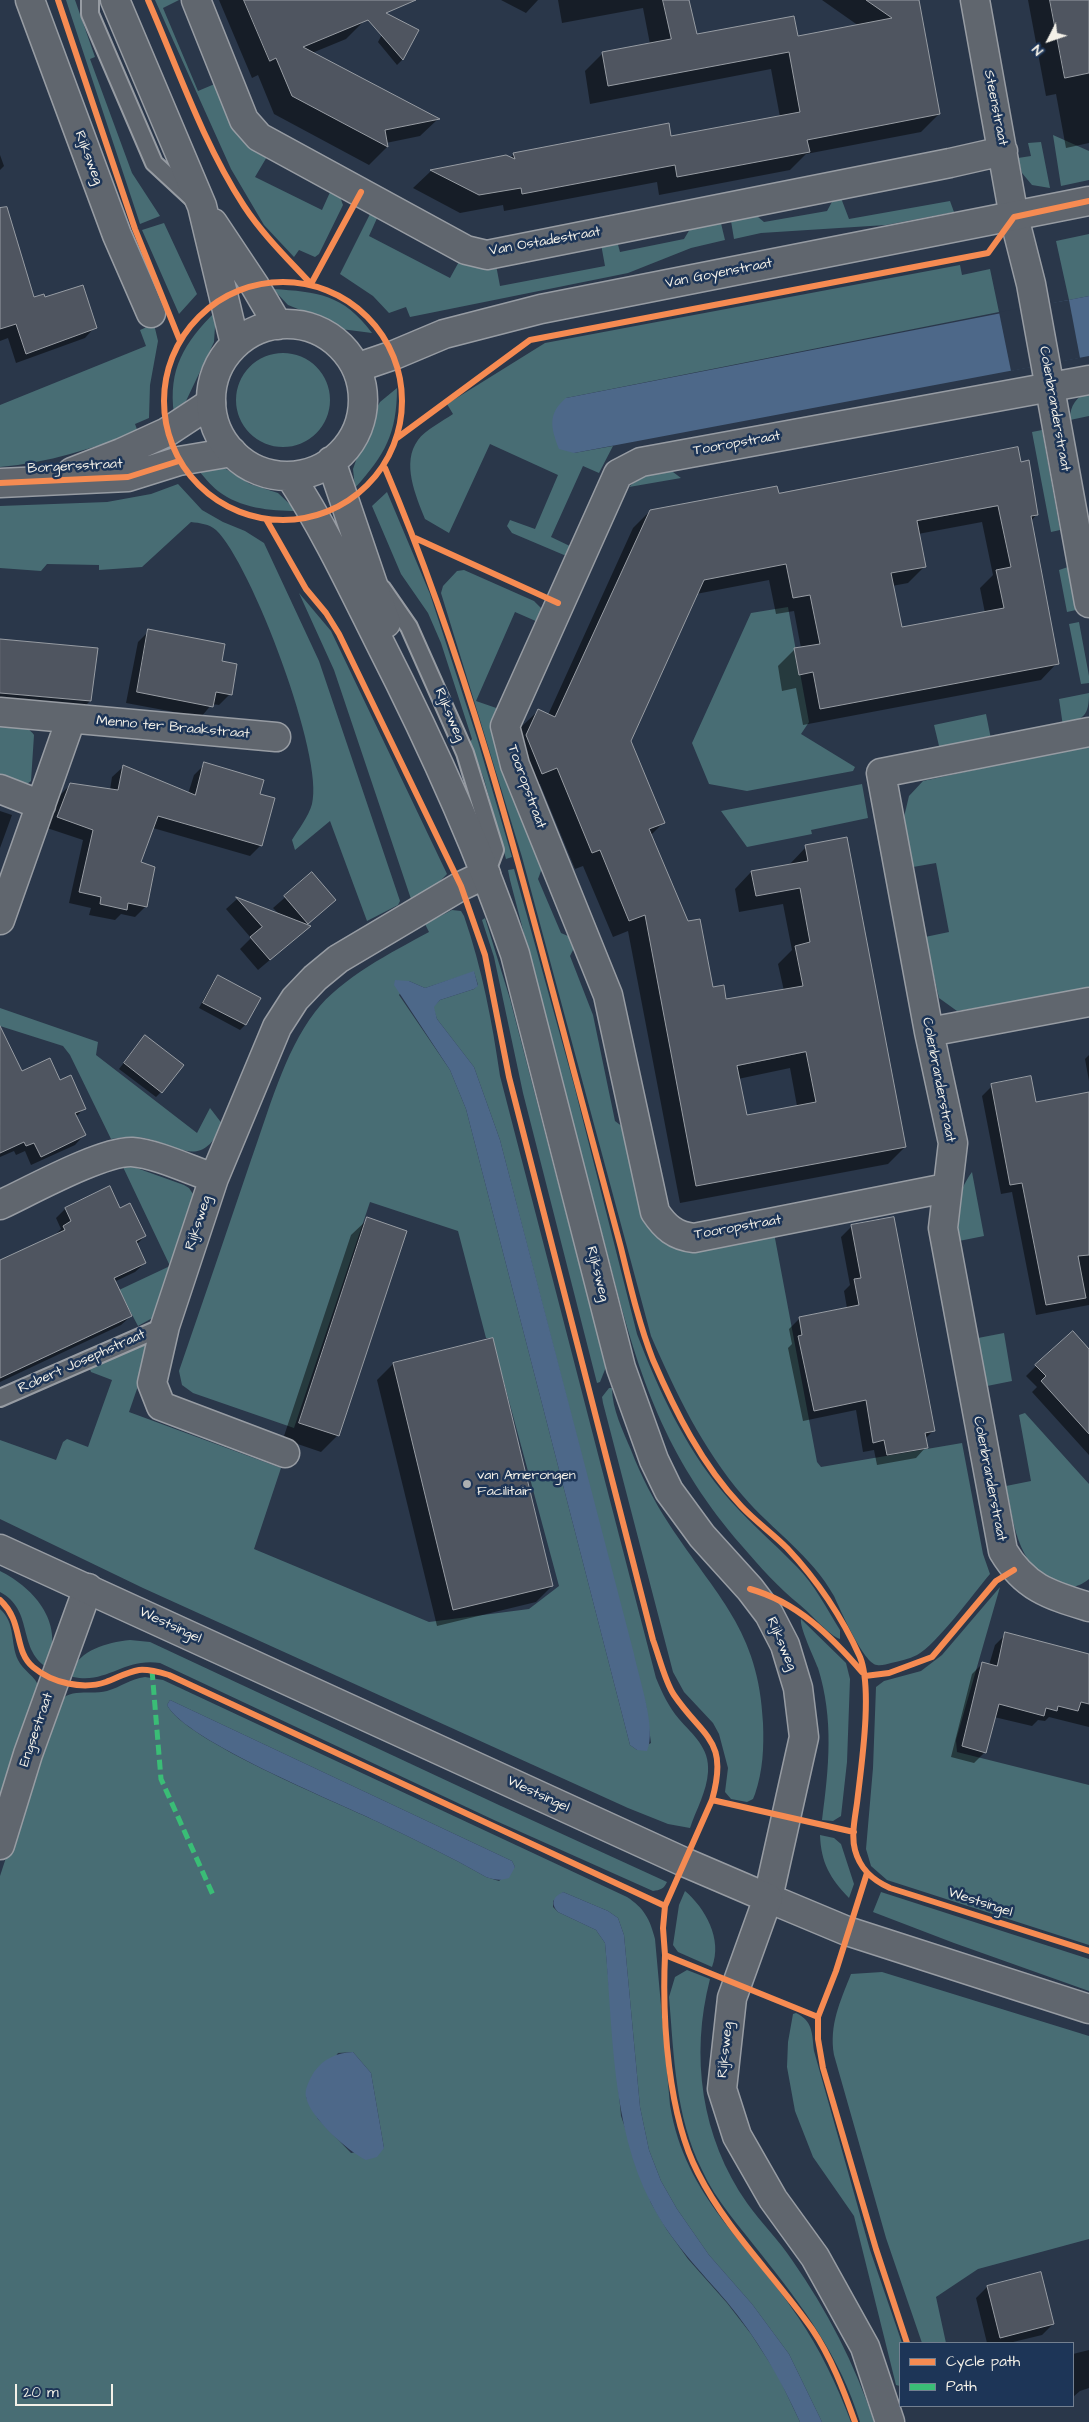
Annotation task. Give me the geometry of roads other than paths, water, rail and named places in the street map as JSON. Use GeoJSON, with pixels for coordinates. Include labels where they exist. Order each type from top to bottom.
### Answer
{"type":"FeatureCollection","features":[{"type":"Feature","properties":{"kind":"street","name":"Rijksweg"},"geometry":{"type":"LineString","coordinates":[[30,0],[117,235],[152,313]]}},
{"type":"Feature","properties":{"kind":"street"},"geometry":{"type":"LineString","coordinates":[[115,0],[202,206],[235,344]]}},
{"type":"Feature","properties":{"kind":"street","name":"Van Ostadestraat"},"geometry":{"type":"LineString","coordinates":[[196,0],[244,120],[259,137],[466,250],[487,255],[1003,151]]}},
{"type":"Feature","properties":{"kind":"street","name":"Steenstraat"},"geometry":{"type":"LineString","coordinates":[[975,0],[1014,217]]}},
{"type":"Feature","properties":{"kind":"street","name":"Van Goyenstraat"},"geometry":{"type":"LineString","coordinates":[[356,368],[394,355],[444,334],[541,309],[1089,201]]}},
{"type":"Feature","properties":{"kind":"street"},"geometry":{"type":"LineString","coordinates":[[202,206],[278,324]]}},
{"type":"Feature","properties":{"kind":"street","name":"Colenbranderstraat"},"geometry":{"type":"LineString","coordinates":[[1014,217],[1030,284],[1089,603]]}},
{"type":"Feature","properties":{"kind":"street"},"geometry":{"type":"LineString","coordinates":[[278,324],[298,325],[318,330],[340,346],[356,368],[363,393],[360,419],[350,443],[331,462],[312,471],[290,476],[269,473],[249,465],[232,452],[217,429],[211,404],[217,371],[225,356],[235,344],[255,331],[278,324]]}},
{"type":"Feature","properties":{"kind":"street","name":"Tooropstraat"},"geometry":{"type":"LineString","coordinates":[[946,1188],[694,1238],[675,1234],[665,1227],[655,1212],[608,995],[514,765],[505,726],[618,474],[641,462],[1048,379],[1089,380]]}},
{"type":"Feature","properties":{"kind":"street","name":"Borgersstraat"},"geometry":{"type":"LineString","coordinates":[[52,480],[121,453],[166,432],[211,404]]}},
{"type":"Feature","properties":{"kind":"street","name":"Borgersstraat"},"geometry":{"type":"LineString","coordinates":[[0,483],[128,477],[179,461],[232,452]]}},
{"type":"Feature","properties":{"kind":"street","name":"Rijksweg"},"geometry":{"type":"LineString","coordinates":[[331,462],[416,714]]}},
{"type":"Feature","properties":{"kind":"street","name":"Rijksweg"},"geometry":{"type":"LineString","coordinates":[[290,476],[315,515],[416,714],[486,874],[515,954],[621,1368],[654,1460],[669,1491],[702,1536],[750,1589],[769,1614],[785,1645],[798,1688],[804,1737],[768,1898],[732,1998],[722,2089],[737,2136],[773,2200],[815,2257],[865,2347],[890,2422]]}},
{"type":"Feature","properties":{"kind":"street","name":"Menno ter Braakstraat"},"geometry":{"type":"LineString","coordinates":[[0,712],[276,737]]}},
{"type":"Feature","properties":{"kind":"street"},"geometry":{"type":"LineString","coordinates":[[0,920],[71,718]]}},
{"type":"Feature","properties":{"kind":"street","name":"Colenbranderstraat"},"geometry":{"type":"LineString","coordinates":[[1089,732],[881,773],[929,1032],[952,1143],[943,1228],[1003,1551],[1014,1570],[1045,1593],[1089,1607]]}},
{"type":"Feature","properties":{"kind":"street"},"geometry":{"type":"LineString","coordinates":[[0,789],[41,805]]}},
{"type":"Feature","properties":{"kind":"street","name":"Rijksweg"},"geometry":{"type":"LineString","coordinates":[[285,1453],[161,1406],[152,1383],[165,1326],[214,1178],[277,1027],[295,999],[315,978],[338,959],[461,886],[486,874]]}},
{"type":"Feature","properties":{"kind":"street"},"geometry":{"type":"LineString","coordinates":[[929,1032],[1089,1002]]}},
{"type":"Feature","properties":{"kind":"street"},"geometry":{"type":"LineString","coordinates":[[0,1205],[70,1172],[116,1154],[133,1152],[214,1178]]}},
{"type":"Feature","properties":{"kind":"street","name":"Westsingel"},"geometry":{"type":"LineString","coordinates":[[0,1549],[678,1860],[847,1931],[1089,2009]]}},
{"type":"Feature","properties":{"kind":"street","name":"Engsestraat"},"geometry":{"type":"LineString","coordinates":[[0,1845],[28,1754],[88,1588]]}},
{"type":"Feature","properties":{"kind":"lane"},"geometry":{"type":"LineString","coordinates":[[90,0],[90,14],[154,163],[202,206]]}},
{"type":"Feature","properties":{"kind":"lane","name":"Rijksweg"},"geometry":{"type":"LineString","coordinates":[[368,569],[409,627],[465,753],[495,850],[486,874]]}},
{"type":"Feature","properties":{"kind":"lane","name":"Robert Josephstraat"},"geometry":{"type":"LineString","coordinates":[[0,1398],[165,1326]]}},
{"type":"Feature","properties":{"kind":"water"},"geometry":{"type":"Polygon","coordinates":[[[1089,296],[1089,356],[574,453],[559,449],[554,434],[553,416],[566,398],[1089,296]]]}},
{"type":"Feature","properties":{"kind":"water"},"geometry":{"type":"Polygon","coordinates":[[[474,971],[478,986],[440,1000],[434,1007],[437,1019],[474,1067],[500,1140],[643,1690],[650,1730],[650,1742],[647,1751],[637,1750],[630,1745],[466,1109],[450,1070],[394,985],[395,980],[409,981],[425,988],[474,971]]]}},
{"type":"Feature","properties":{"kind":"water"},"geometry":{"type":"Polygon","coordinates":[[[170,1700],[512,1861],[515,1867],[509,1878],[498,1880],[486,1877],[419,1842],[264,1769],[202,1736],[180,1720],[167,1705],[170,1700]]]}},
{"type":"Feature","properties":{"kind":"water"},"geometry":{"type":"Polygon","coordinates":[[[563,1892],[608,1911],[618,1918],[624,1935],[640,2107],[649,2150],[661,2181],[677,2209],[709,2255],[752,2304],[789,2354],[822,2422],[800,2422],[776,2375],[748,2330],[727,2302],[676,2243],[651,2203],[638,2173],[628,2142],[621,2110],[616,2076],[605,1943],[596,1930],[558,1912],[553,1903],[557,1896],[563,1892]]]}},
{"type":"Feature","properties":{"kind":"water"},"geometry":{"type":"Polygon","coordinates":[[[353,2052],[371,2073],[384,2148],[377,2157],[366,2160],[350,2150],[322,2124],[306,2097],[307,2087],[311,2078],[322,2063],[336,2055],[353,2052]]]}},
{"type":"Feature","properties":{"kind":"place","name":"van Amerongen Facilitair"},"geometry":{"type":"Point","coordinates":[467,1484]}}]}
